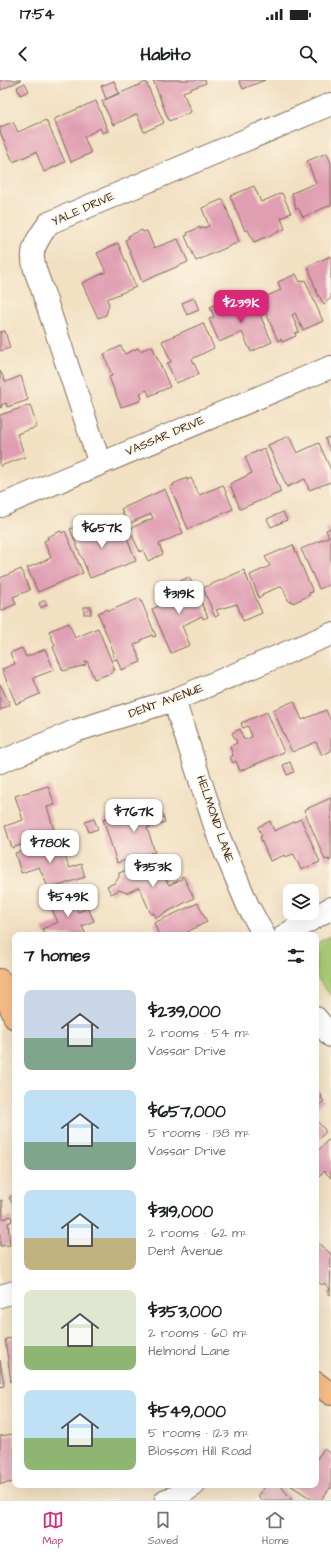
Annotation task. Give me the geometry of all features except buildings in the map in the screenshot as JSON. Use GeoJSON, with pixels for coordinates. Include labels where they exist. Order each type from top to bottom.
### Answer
{"type":"FeatureCollection","features":[{"type":"Feature","properties":{"kind":"main road"},"geometry":{"type":"LineString","coordinates":[[0,980],[12,1010]]}},
{"type":"Feature","properties":{"kind":"main road"},"geometry":{"type":"LineString","coordinates":[[319,1385],[331,1394]]}},
{"type":"Feature","properties":{"kind":"street","name":"YALE DRIVE"},"geometry":{"type":"LineString","coordinates":[[100,464],[42,286],[32,264],[36,241],[49,223],[331,104]]}},
{"type":"Feature","properties":{"kind":"street","name":"VASSAR DRIVE"},"geometry":{"type":"LineString","coordinates":[[0,506],[331,367]]}},
{"type":"Feature","properties":{"kind":"street","name":"DENT AVENUE"},"geometry":{"type":"LineString","coordinates":[[0,762],[75,731],[174,700],[331,634]]}},
{"type":"Feature","properties":{"kind":"street","name":"HELMOND LANE"},"geometry":{"type":"LineString","coordinates":[[174,700],[218,835],[248,906],[262,932]]}},
{"type":"Feature","properties":{"kind":"street"},"geometry":{"type":"LineString","coordinates":[[290,932],[331,908]]}},
{"type":"Feature","properties":{"kind":"street"},"geometry":{"type":"LineString","coordinates":[[319,1022],[331,1036]]}},
{"type":"Feature","properties":{"kind":"street"},"geometry":{"type":"LineString","coordinates":[[0,1296],[12,1293]]}},
{"type":"Feature","properties":{"kind":"street"},"geometry":{"type":"LineString","coordinates":[[166,1500],[176,1497],[190,1488]]}},
{"type":"Feature","properties":{"kind":"green space"},"geometry":{"type":"Polygon","coordinates":[[[331,936],[331,996],[319,981],[319,942],[331,936]]]}}]}
